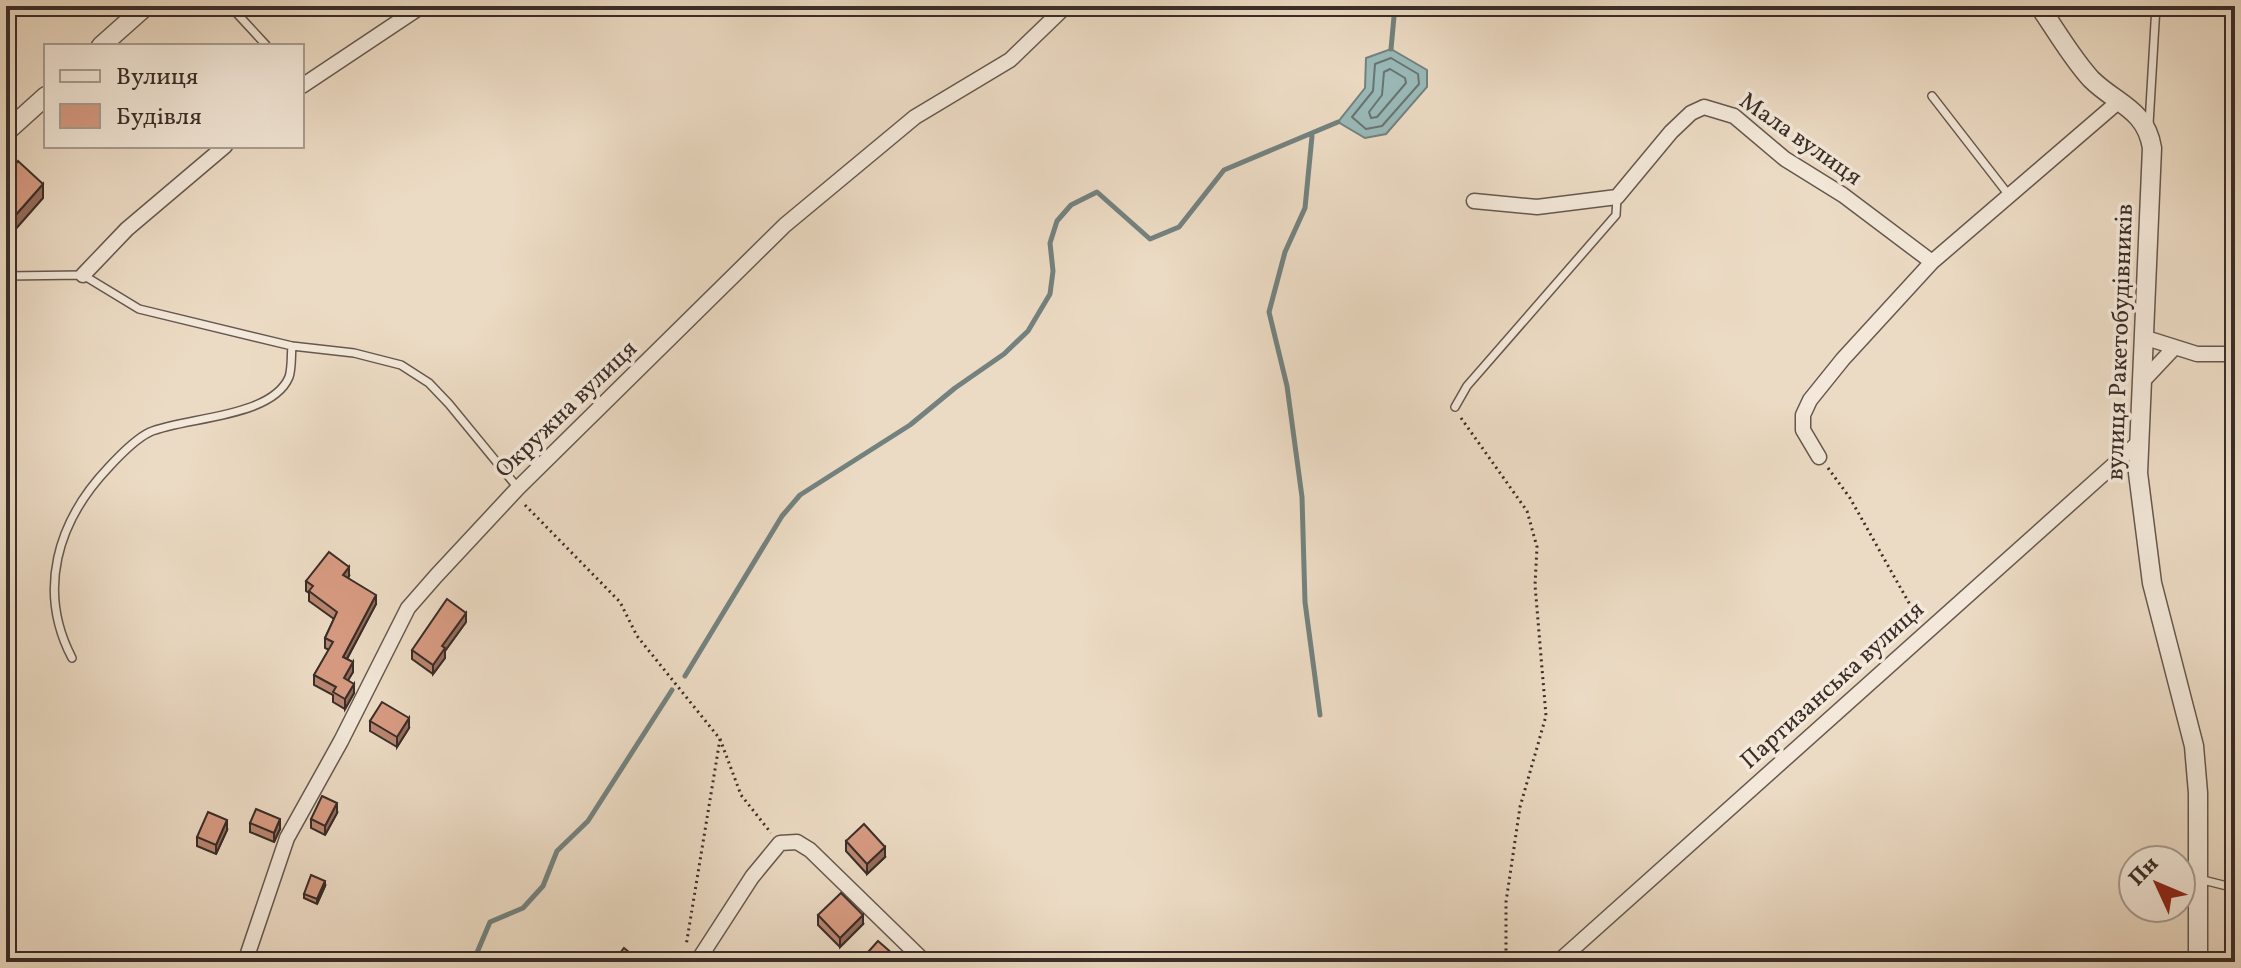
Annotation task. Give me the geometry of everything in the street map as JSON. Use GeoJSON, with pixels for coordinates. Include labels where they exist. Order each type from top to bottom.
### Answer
{"type":"FeatureCollection","features":[{"type":"Feature","properties":{"kind":"street"},"geometry":{"type":"LineString","coordinates":[[103,44],[146,6]]}},
{"type":"Feature","properties":{"kind":"street"},"geometry":{"type":"LineString","coordinates":[[304,85],[422,6]]}},
{"type":"Feature","properties":{"kind":"street","name":"Окружна вулиця"},"geometry":{"type":"LineString","coordinates":[[245,962],[287,838],[341,741],[408,608],[515,490],[785,225],[915,117],[1010,60],[1066,6]]}},
{"type":"Feature","properties":{"kind":"street"},"geometry":{"type":"LineString","coordinates":[[2039,6],[2078,64],[2118,102],[2139,116],[2149,130]]}},
{"type":"Feature","properties":{"kind":"street"},"geometry":{"type":"LineString","coordinates":[[6,132],[44,98]]}},
{"type":"Feature","properties":{"kind":"street"},"geometry":{"type":"LineString","coordinates":[[1819,457],[1803,430],[1803,415],[1810,400],[1932,262],[2118,102]]}},
{"type":"Feature","properties":{"kind":"street","name":"Мала вулиця"},"geometry":{"type":"LineString","coordinates":[[1617,197],[1671,132],[1691,113],[1704,107],[1734,116],[1785,159],[1843,195],[1932,262]]}},
{"type":"Feature","properties":{"kind":"street","name":"вулиця Ракетобудівників"},"geometry":{"type":"LineString","coordinates":[[2149,130],[2152,148],[2138,443],[2152,583],[2194,746],[2199,879],[2195,960]]}},
{"type":"Feature","properties":{"kind":"street"},"geometry":{"type":"LineString","coordinates":[[83,275],[127,229],[223,148]]}},
{"type":"Feature","properties":{"kind":"street"},"geometry":{"type":"LineString","coordinates":[[1474,201],[1537,207],[1617,197]]}},
{"type":"Feature","properties":{"kind":"street"},"geometry":{"type":"LineString","coordinates":[[2143,337],[2197,354],[2235,354]]}},
{"type":"Feature","properties":{"kind":"street"},"geometry":{"type":"LineString","coordinates":[[2142,382],[2174,348]]}},
{"type":"Feature","properties":{"kind":"street","name":"Партизанська вулиця"},"geometry":{"type":"LineString","coordinates":[[1558,962],[2138,443]]}},
{"type":"Feature","properties":{"kind":"street"},"geometry":{"type":"LineString","coordinates":[[692,957],[780,843],[797,842],[810,850],[925,962]]}},
{"type":"Feature","properties":{"kind":"lane"},"geometry":{"type":"LineString","coordinates":[[230,6],[265,44]]}},
{"type":"Feature","properties":{"kind":"lane","name":"вулиця Ракетобудівників"},"geometry":{"type":"LineString","coordinates":[[2149,130],[2156,6]]}},
{"type":"Feature","properties":{"kind":"lane"},"geometry":{"type":"LineString","coordinates":[[1932,96],[2008,194]]}},
{"type":"Feature","properties":{"kind":"lane"},"geometry":{"type":"LineString","coordinates":[[1455,407],[1467,386],[1616,215],[1617,197]]}},
{"type":"Feature","properties":{"kind":"lane"},"geometry":{"type":"LineString","coordinates":[[6,276],[83,275],[139,309],[292,346],[354,353],[401,365],[439,393],[515,490]]}},
{"type":"Feature","properties":{"kind":"lane"},"geometry":{"type":"LineString","coordinates":[[72,658],[58,632],[53,596],[56,564],[75,510],[92,484],[148,433],[245,410],[276,392],[289,377],[292,346]]}},
{"type":"Feature","properties":{"kind":"lane"},"geometry":{"type":"LineString","coordinates":[[2199,879],[2235,888]]}},
{"type":"Feature","properties":{"kind":"path"},"geometry":{"type":"LineString","coordinates":[[1455,407],[1485,456],[1527,511],[1537,547],[1535,585],[1546,716],[1520,807],[1506,902],[1506,962]]}},
{"type":"Feature","properties":{"kind":"path"},"geometry":{"type":"LineString","coordinates":[[1819,457],[1850,498],[1926,633]]}},
{"type":"Feature","properties":{"kind":"path"},"geometry":{"type":"LineString","coordinates":[[515,490],[620,602],[637,636],[720,739],[741,795],[780,843]]}},
{"type":"Feature","properties":{"kind":"path"},"geometry":{"type":"LineString","coordinates":[[692,957],[720,739]]}},
{"type":"Feature","properties":{"kind":"water"},"geometry":{"type":"Polygon","coordinates":[[[1391,49],[1427,70],[1427,87],[1386,134],[1365,138],[1338,122],[1365,88],[1366,58],[1391,49]]]}},
{"type":"Feature","properties":{"kind":"building"},"geometry":{"type":"Polygon","coordinates":[[[18,161],[43,184],[6,226],[6,175],[18,161]]]}},
{"type":"Feature","properties":{"kind":"building"},"geometry":{"type":"Polygon","coordinates":[[[329,552],[349,567],[343,575],[376,595],[343,657],[353,662],[344,678],[354,684],[345,699],[333,692],[336,687],[314,675],[333,642],[325,638],[337,612],[309,591],[313,586],[306,581],[329,552]]]}},
{"type":"Feature","properties":{"kind":"building"},"geometry":{"type":"Polygon","coordinates":[[[447,599],[466,613],[442,646],[445,648],[433,665],[412,650],[447,599]]]}},
{"type":"Feature","properties":{"kind":"building"},"geometry":{"type":"Polygon","coordinates":[[[382,702],[409,718],[397,737],[370,721],[382,702]]]}},
{"type":"Feature","properties":{"kind":"building"},"geometry":{"type":"Polygon","coordinates":[[[322,796],[337,803],[325,826],[311,819],[322,796]]]}},
{"type":"Feature","properties":{"kind":"building"},"geometry":{"type":"Polygon","coordinates":[[[256,809],[280,819],[274,833],[250,823],[256,809]]]}},
{"type":"Feature","properties":{"kind":"building"},"geometry":{"type":"Polygon","coordinates":[[[208,812],[227,820],[216,845],[197,837],[208,812]]]}},
{"type":"Feature","properties":{"kind":"building"},"geometry":{"type":"Polygon","coordinates":[[[864,824],[885,847],[867,864],[846,841],[864,824]]]}},
{"type":"Feature","properties":{"kind":"building"},"geometry":{"type":"Polygon","coordinates":[[[311,875],[325,881],[317,899],[304,894],[311,875]]]}},
{"type":"Feature","properties":{"kind":"building"},"geometry":{"type":"Polygon","coordinates":[[[841,893],[863,915],[840,938],[818,915],[841,893]]]}},
{"type":"Feature","properties":{"kind":"building"},"geometry":{"type":"Polygon","coordinates":[[[878,941],[901,961],[860,961],[878,941]]]}},
{"type":"Feature","properties":{"kind":"building"},"geometry":{"type":"Polygon","coordinates":[[[624,948],[641,962],[613,962],[624,948]]]}},
{"type":"Feature","properties":{"kind":"waterway"},"geometry":{"type":"LineString","coordinates":[[1391,49],[1395,6]]}},
{"type":"Feature","properties":{"kind":"waterway"},"geometry":{"type":"LineString","coordinates":[[685,676],[782,516],[800,495],[910,425],[955,388],[1004,354],[1028,331],[1050,294],[1053,271],[1050,243],[1057,221],[1071,205],[1097,192],[1150,239],[1179,227],[1224,170],[1338,122]]}},
{"type":"Feature","properties":{"kind":"waterway"},"geometry":{"type":"LineString","coordinates":[[1312,136],[1305,208],[1285,252],[1269,312],[1287,386],[1302,497],[1305,602],[1320,715]]}},
{"type":"Feature","properties":{"kind":"waterway"},"geometry":{"type":"LineString","coordinates":[[473,962],[490,922],[523,908],[543,886],[557,851],[588,821],[672,690]]}}]}
